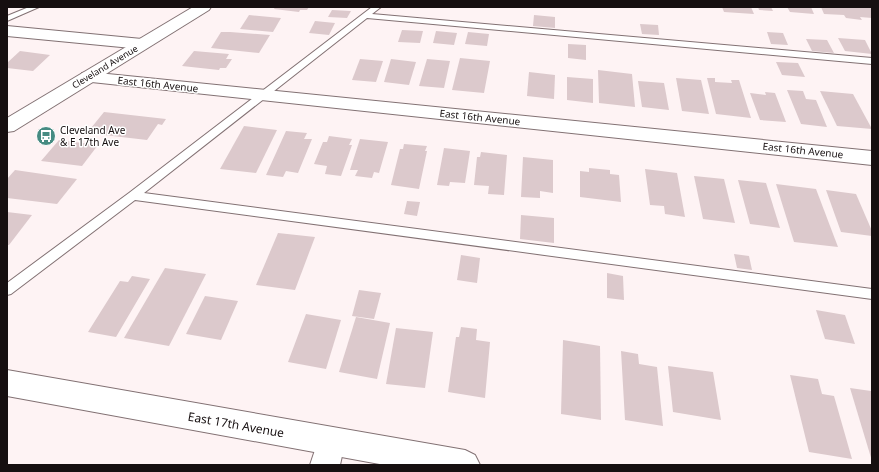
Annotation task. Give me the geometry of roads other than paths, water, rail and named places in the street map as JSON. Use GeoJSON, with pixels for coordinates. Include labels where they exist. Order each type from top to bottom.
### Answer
{"type":"FeatureCollection","features":[{"type":"Feature","properties":{"kind":"street","name":"Cleveland Avenue"},"geometry":{"type":"LineString","coordinates":[[7,126],[204,7]]}},
{"type":"Feature","properties":{"kind":"street"},"geometry":{"type":"LineString","coordinates":[[7,31],[142,44]]}},
{"type":"Feature","properties":{"kind":"street","name":"East 16th Avenue"},"geometry":{"type":"LineString","coordinates":[[88,77],[872,158]]}},
{"type":"Feature","properties":{"kind":"street","name":"East 17th Avenue"},"geometry":{"type":"LineString","coordinates":[[7,384],[328,453],[465,465]]}},
{"type":"Feature","properties":{"kind":"lane"},"geometry":{"type":"LineString","coordinates":[[7,19],[35,7]]}},
{"type":"Feature","properties":{"kind":"lane"},"geometry":{"type":"LineString","coordinates":[[7,290],[133,196],[377,7]]}},
{"type":"Feature","properties":{"kind":"lane"},"geometry":{"type":"LineString","coordinates":[[366,16],[872,61]]}},
{"type":"Feature","properties":{"kind":"lane"},"geometry":{"type":"LineString","coordinates":[[133,196],[872,294]]}},
{"type":"Feature","properties":{"kind":"place","name":"Cleveland Ave & E 17th Ave"},"geometry":{"type":"Point","coordinates":[46,136]}}]}
